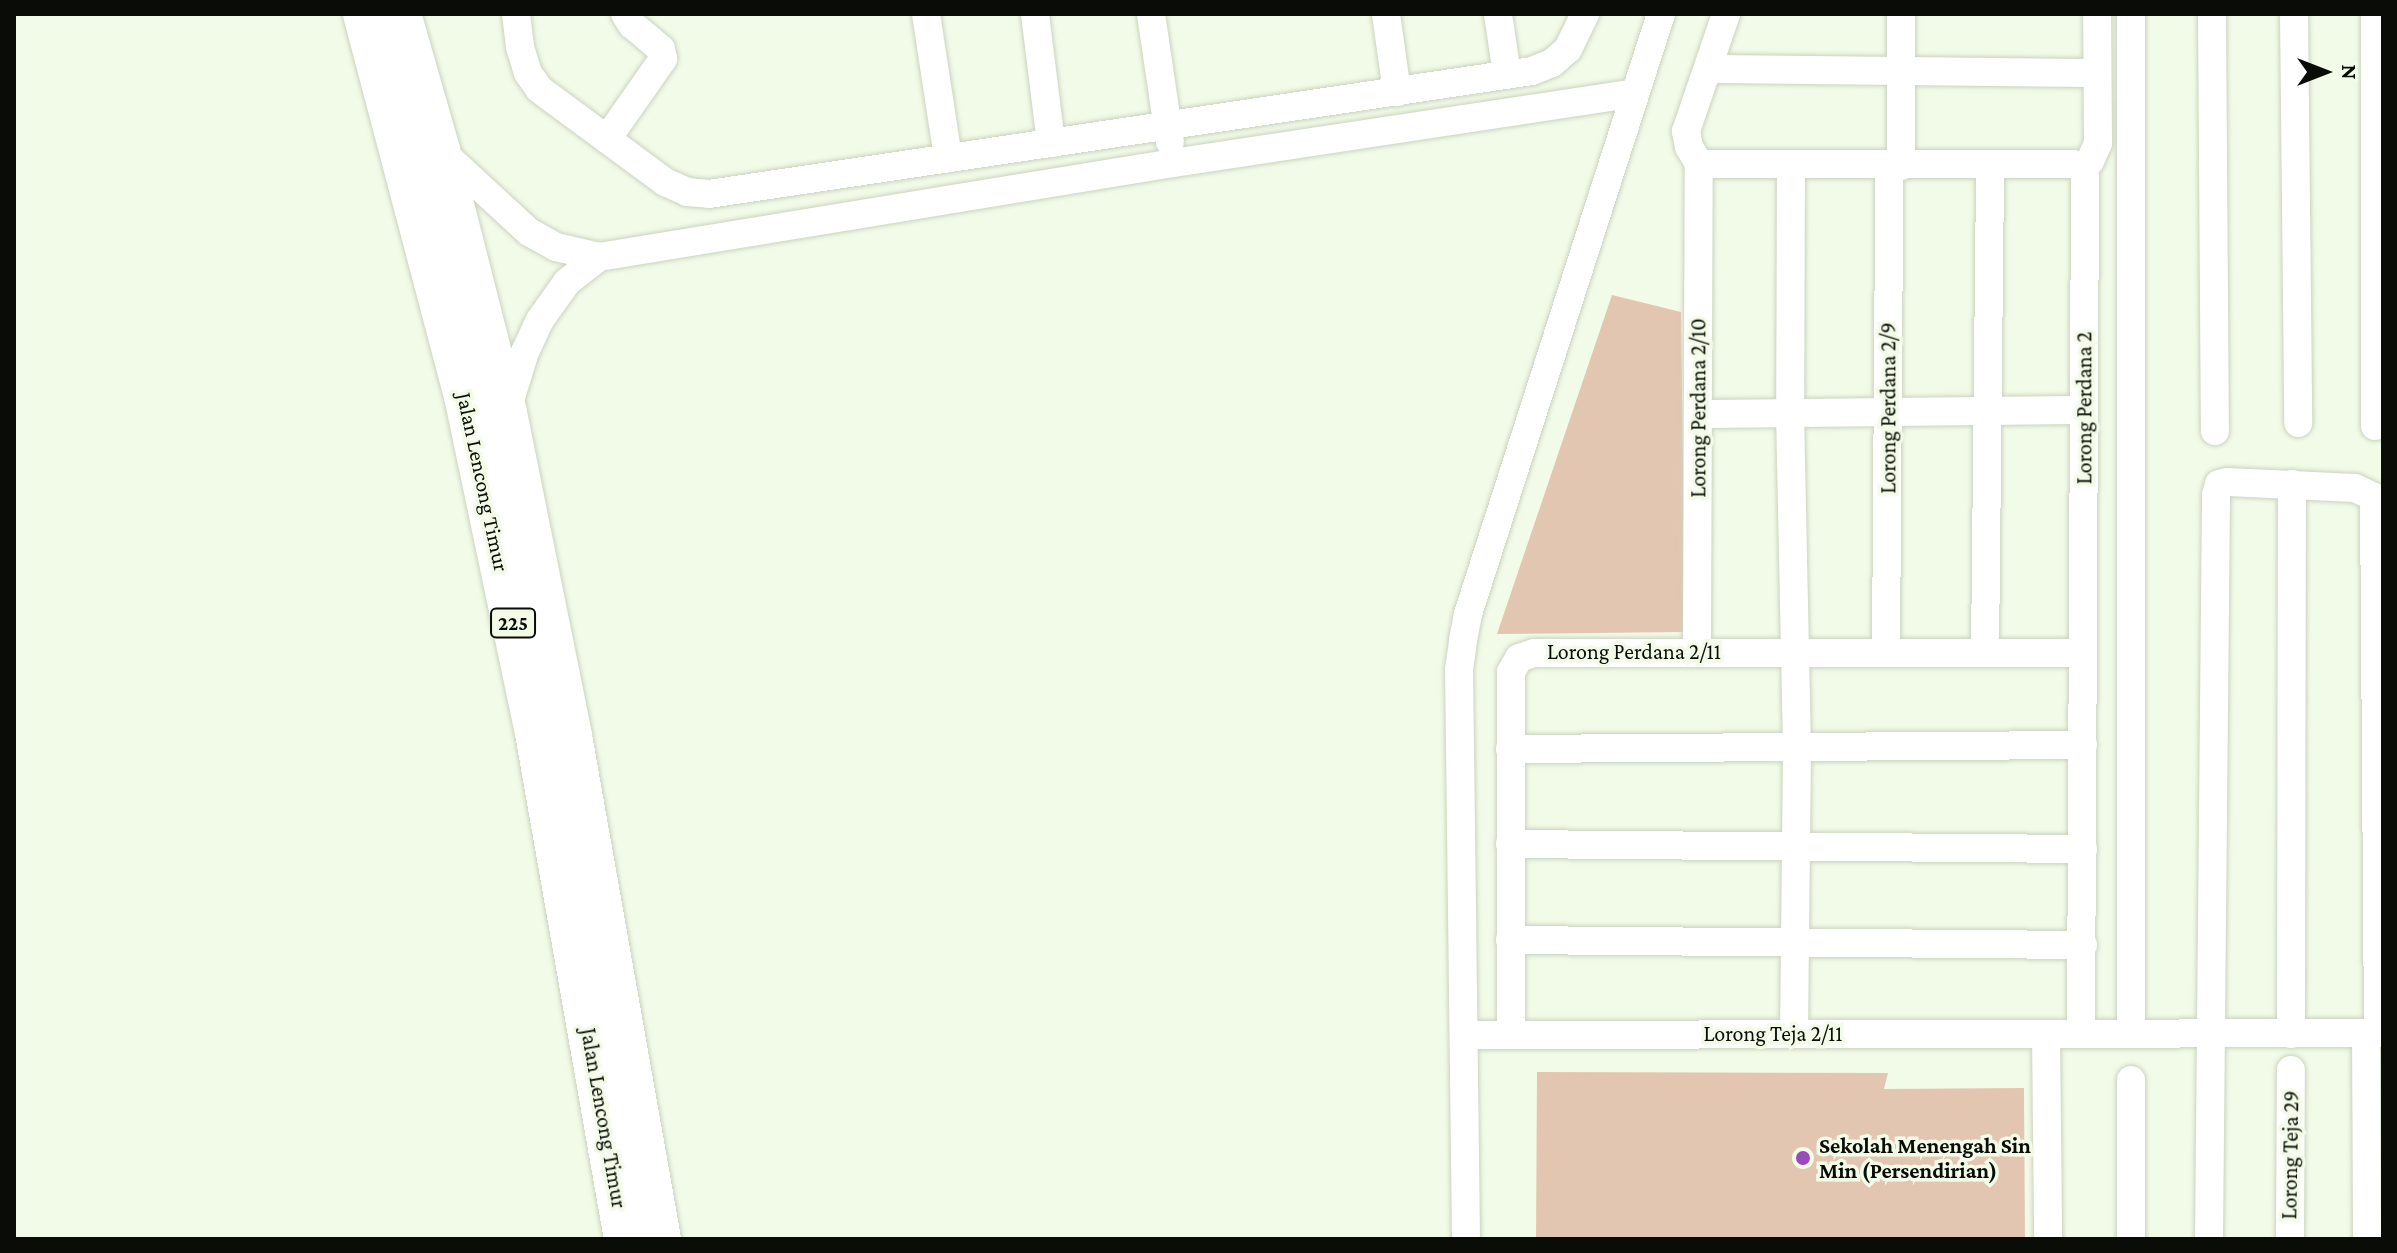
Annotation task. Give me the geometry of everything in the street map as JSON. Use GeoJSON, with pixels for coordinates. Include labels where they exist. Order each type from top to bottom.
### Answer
{"type":"FeatureCollection","features":[{"type":"Feature","properties":{"kind":"highway","name":"Jalan Lencong Timur"},"geometry":{"type":"LineString","coordinates":[[364,14],[465,396],[523,671],[625,1239]]}},
{"type":"Feature","properties":{"kind":"highway","name":"Jalan Lencong Timur"},"geometry":{"type":"LineString","coordinates":[[400,14],[439,150],[506,413],[571,736],[660,1239]]}},
{"type":"Feature","properties":{"kind":"street"},"geometry":{"type":"LineString","coordinates":[[516,14],[520,47],[528,73],[539,89],[665,182],[687,192],[709,194],[1507,74],[1552,63],[1568,49],[1585,14]]}},
{"type":"Feature","properties":{"kind":"street"},"geometry":{"type":"LineString","coordinates":[[607,139],[663,59],[661,49],[632,25],[625,14]]}},
{"type":"Feature","properties":{"kind":"street"},"geometry":{"type":"LineString","coordinates":[[926,14],[948,158]]}},
{"type":"Feature","properties":{"kind":"street"},"geometry":{"type":"LineString","coordinates":[[1035,14],[1051,143]]}},
{"type":"Feature","properties":{"kind":"street"},"geometry":{"type":"LineString","coordinates":[[1151,14],[1173,163]]}},
{"type":"Feature","properties":{"kind":"street"},"geometry":{"type":"LineString","coordinates":[[1386,14],[1397,92]]}},
{"type":"Feature","properties":{"kind":"street"},"geometry":{"type":"LineString","coordinates":[[1498,14],[1507,74]]}},
{"type":"Feature","properties":{"kind":"street"},"geometry":{"type":"LineString","coordinates":[[1466,1239],[1459,670],[1463,640],[1472,599],[1661,14]]}},
{"type":"Feature","properties":{"kind":"street","name":"Lorong Perdana 2/10"},"geometry":{"type":"LineString","coordinates":[[1697,651],[1699,164],[1689,147],[1686,131],[1726,14]]}},
{"type":"Feature","properties":{"kind":"street","name":"Lorong Perdana 2/9"},"geometry":{"type":"LineString","coordinates":[[1886,651],[1888,412],[1901,14]]}},
{"type":"Feature","properties":{"kind":"street"},"geometry":{"type":"LineString","coordinates":[[1699,164],[2073,164],[2082,167],[2090,161],[2098,143],[2097,14]]}},
{"type":"Feature","properties":{"kind":"street"},"geometry":{"type":"LineString","coordinates":[[2131,14],[2131,1034]]}},
{"type":"Feature","properties":{"kind":"street"},"geometry":{"type":"LineString","coordinates":[[2212,14],[2215,431]]}},
{"type":"Feature","properties":{"kind":"street"},"geometry":{"type":"LineString","coordinates":[[2294,14],[2298,423]]}},
{"type":"Feature","properties":{"kind":"street"},"geometry":{"type":"LineString","coordinates":[[2375,14],[2375,426]]}},
{"type":"Feature","properties":{"kind":"street"},"geometry":{"type":"LineString","coordinates":[[1708,69],[2096,73]]}},
{"type":"Feature","properties":{"kind":"street"},"geometry":{"type":"LineString","coordinates":[[439,150],[529,232],[556,247],[599,257],[1173,163],[1635,93]]}},
{"type":"Feature","properties":{"kind":"street"},"geometry":{"type":"LineString","coordinates":[[1985,653],[1990,165]]}},
{"type":"Feature","properties":{"kind":"street"},"geometry":{"type":"LineString","coordinates":[[1791,166],[1790,413],[1797,749],[1794,1034]]}},
{"type":"Feature","properties":{"kind":"street","name":"Lorong Perdana 2"},"geometry":{"type":"LineString","coordinates":[[2081,1034],[2085,177],[2082,167]]}},
{"type":"Feature","properties":{"kind":"street"},"geometry":{"type":"LineString","coordinates":[[506,413],[525,352],[540,320],[567,282],[599,257]]}},
{"type":"Feature","properties":{"kind":"street"},"geometry":{"type":"LineString","coordinates":[[1698,414],[2084,410]]}},
{"type":"Feature","properties":{"kind":"street"},"geometry":{"type":"LineString","coordinates":[[2209,1239],[2216,495],[2219,484],[2228,482],[2355,488],[2374,497],[2376,1033],[2367,1239]]}},
{"type":"Feature","properties":{"kind":"street"},"geometry":{"type":"LineString","coordinates":[[2291,1034],[2292,484]]}},
{"type":"Feature","properties":{"kind":"street","name":"Lorong Perdana 2/11"},"geometry":{"type":"LineString","coordinates":[[1511,1035],[1511,672],[1519,658],[1534,653],[1697,651],[2082,653]]}},
{"type":"Feature","properties":{"kind":"street"},"geometry":{"type":"LineString","coordinates":[[1510,749],[2083,745]]}},
{"type":"Feature","properties":{"kind":"street"},"geometry":{"type":"LineString","coordinates":[[1510,844],[2083,849]]}},
{"type":"Feature","properties":{"kind":"street"},"geometry":{"type":"LineString","coordinates":[[1510,940],[2083,945]]}},
{"type":"Feature","properties":{"kind":"street","name":"Lorong Teja 2/11"},"geometry":{"type":"LineString","coordinates":[[1465,1035],[2376,1033]]}},
{"type":"Feature","properties":{"kind":"street"},"geometry":{"type":"LineString","coordinates":[[2046,1034],[2048,1239]]}},
{"type":"Feature","properties":{"kind":"street","name":"Lorong Teja 29"},"geometry":{"type":"LineString","coordinates":[[2290,1239],[2291,1070]]}},
{"type":"Feature","properties":{"kind":"street"},"geometry":{"type":"LineString","coordinates":[[2131,1080],[2131,1239]]}},
{"type":"Feature","properties":{"kind":"shaded area"},"geometry":{"type":"Polygon","coordinates":[[[1612,295],[1681,312],[1685,632],[1497,634],[1612,295]]]}},
{"type":"Feature","properties":{"kind":"shaded area","name":"Sekolah Menengah Sin Min (Persendirian)"},"geometry":{"type":"Polygon","coordinates":[[[1537,1072],[1888,1073],[1884,1089],[2024,1088],[2025,1239],[1536,1239],[1537,1072]]]}},
{"type":"Feature","properties":{"kind":"place","name":"Sekolah Menengah Sin Min (Persendirian)"},"geometry":{"type":"Point","coordinates":[1803,1158]}}]}
